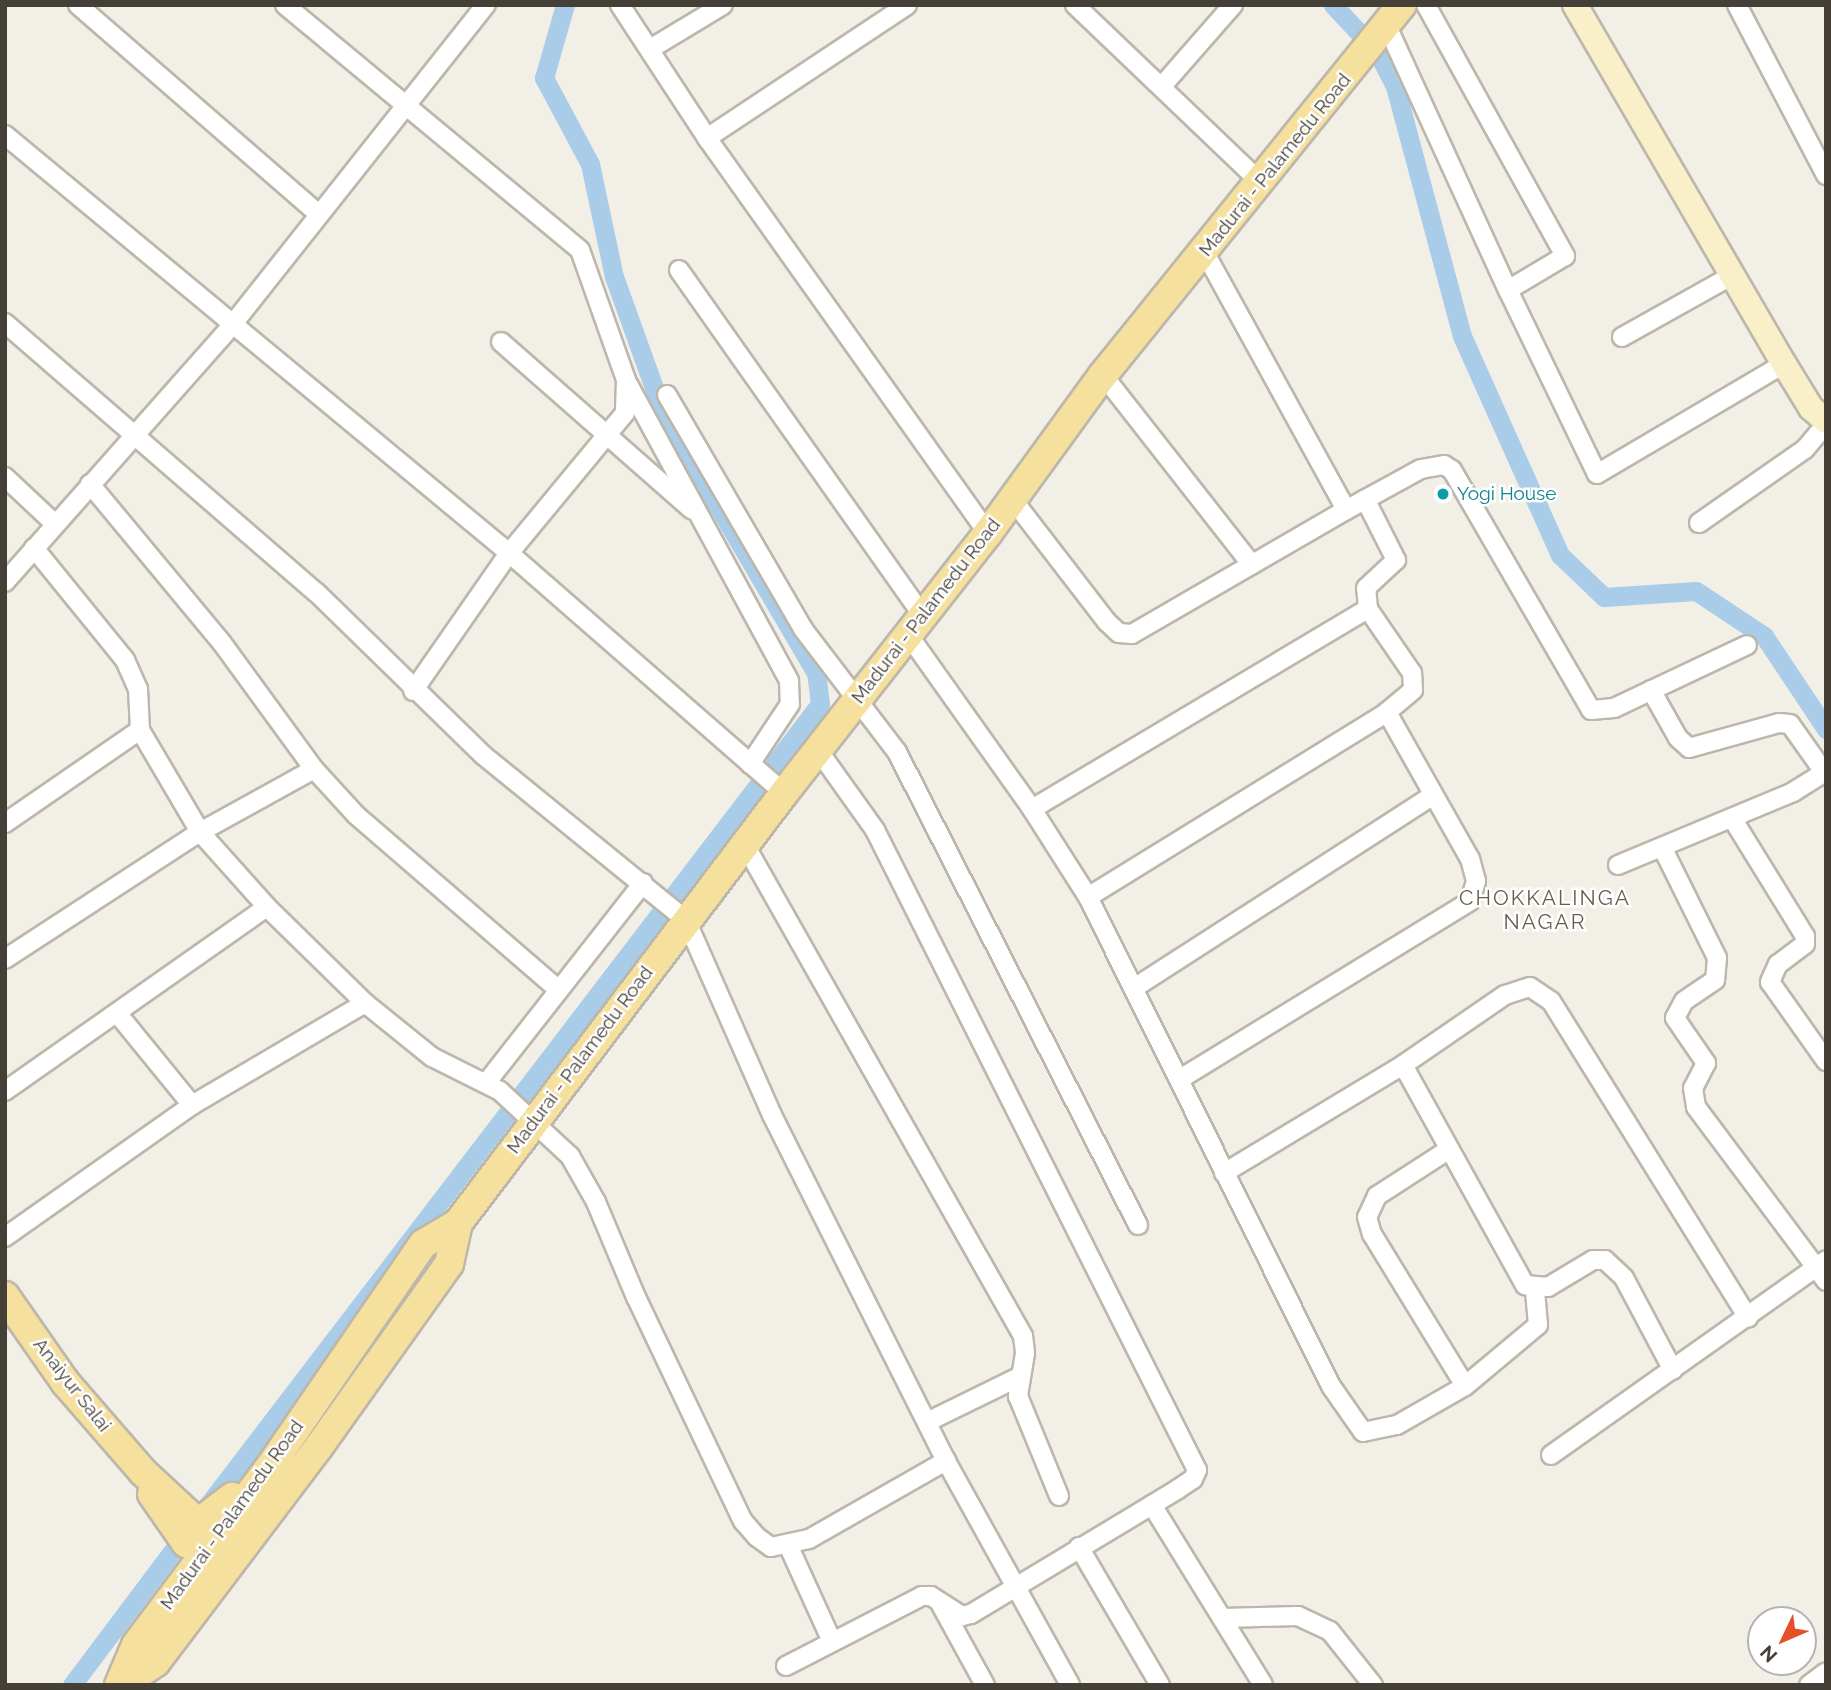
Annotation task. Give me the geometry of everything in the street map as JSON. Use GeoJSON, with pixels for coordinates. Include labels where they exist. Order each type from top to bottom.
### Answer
{"type":"FeatureCollection","features":[{"type":"Feature","properties":{"kind":"main road"},"geometry":{"type":"LineString","coordinates":[[1575,5],[1731,276],[1811,408],[1826,422]]}},
{"type":"Feature","properties":{"kind":"main road","name":"Madurai - Palamedu Road"},"geometry":{"type":"LineString","coordinates":[[121,1685],[156,1662],[221,1581],[336,1423],[449,1264],[458,1223],[528,1114],[745,845],[783,792],[988,533],[1104,374],[1205,253],[1391,18]]}},
{"type":"Feature","properties":{"kind":"main road","name":"Madurai - Palamedu Road"},"geometry":{"type":"LineString","coordinates":[[121,1685],[135,1645],[162,1609],[192,1532],[269,1468],[423,1244],[458,1223]]}},
{"type":"Feature","properties":{"kind":"main road","name":"Anaiyur Salai"},"geometry":{"type":"LineString","coordinates":[[5,1296],[65,1382],[192,1532],[221,1581]]}},
{"type":"Feature","properties":{"kind":"main road"},"geometry":{"type":"LineString","coordinates":[[313,1403],[336,1423]]}},
{"type":"Feature","properties":{"kind":"main road"},"geometry":{"type":"LineString","coordinates":[[192,1532],[244,1549]]}},
{"type":"Feature","properties":{"kind":"street"},"geometry":{"type":"LineString","coordinates":[[78,5],[317,214]]}},
{"type":"Feature","properties":{"kind":"street"},"geometry":{"type":"LineString","coordinates":[[5,582],[232,325],[317,214],[486,5]]}},
{"type":"Feature","properties":{"kind":"street"},"geometry":{"type":"LineString","coordinates":[[620,5],[707,138],[988,533]]}},
{"type":"Feature","properties":{"kind":"street"},"geometry":{"type":"LineString","coordinates":[[650,50],[723,5]]}},
{"type":"Feature","properties":{"kind":"street"},"geometry":{"type":"LineString","coordinates":[[707,138],[907,5]]}},
{"type":"Feature","properties":{"kind":"street"},"geometry":{"type":"LineString","coordinates":[[1075,5],[1261,183]]}},
{"type":"Feature","properties":{"kind":"street"},"geometry":{"type":"LineString","coordinates":[[1162,86],[1233,5]]}},
{"type":"Feature","properties":{"kind":"street"},"geometry":{"type":"LineString","coordinates":[[1426,5],[1565,256],[1508,290]]}},
{"type":"Feature","properties":{"kind":"street"},"geometry":{"type":"LineString","coordinates":[[1737,5],[1826,175]]}},
{"type":"Feature","properties":{"kind":"street"},"geometry":{"type":"LineString","coordinates":[[297,9],[403,107],[580,250],[626,380],[777,653],[793,694],[751,764]]}},
{"type":"Feature","properties":{"kind":"street"},"geometry":{"type":"LineString","coordinates":[[1391,18],[1508,290],[1597,474],[1784,364]]}},
{"type":"Feature","properties":{"kind":"street"},"geometry":{"type":"LineString","coordinates":[[5,135],[509,553],[783,792]]}},
{"type":"Feature","properties":{"kind":"street"},"geometry":{"type":"LineString","coordinates":[[1205,253],[1346,510]]}},
{"type":"Feature","properties":{"kind":"street"},"geometry":{"type":"LineString","coordinates":[[679,270],[914,624],[1088,897],[1331,1386],[1363,1432],[1397,1425],[1465,1386],[1538,1325],[1535,1289]]}},
{"type":"Feature","properties":{"kind":"street"},"geometry":{"type":"LineString","coordinates":[[1622,337],[1731,276]]}},
{"type":"Feature","properties":{"kind":"street"},"geometry":{"type":"LineString","coordinates":[[5,323],[316,592],[413,691],[483,755],[644,883],[685,919],[772,1115],[946,1461],[1070,1685]]}},
{"type":"Feature","properties":{"kind":"street"},"geometry":{"type":"LineString","coordinates":[[501,342],[703,519]]}},
{"type":"Feature","properties":{"kind":"street"},"geometry":{"type":"LineString","coordinates":[[1104,374],[1252,565]]}},
{"type":"Feature","properties":{"kind":"street"},"geometry":{"type":"LineString","coordinates":[[413,691],[509,553],[625,413],[626,380]]}},
{"type":"Feature","properties":{"kind":"street"},"geometry":{"type":"LineString","coordinates":[[667,395],[803,629],[897,752],[1042,1043],[1138,1226]]}},
{"type":"Feature","properties":{"kind":"street"},"geometry":{"type":"LineString","coordinates":[[1699,523],[1805,449],[1826,422]]}},
{"type":"Feature","properties":{"kind":"street"},"geometry":{"type":"LineString","coordinates":[[1013,500],[1119,633],[1146,629],[1421,468],[1444,465],[1456,476],[1591,710],[1607,710],[1747,645]]}},
{"type":"Feature","properties":{"kind":"street"},"geometry":{"type":"LineString","coordinates":[[5,477],[55,524]]}},
{"type":"Feature","properties":{"kind":"street"},"geometry":{"type":"LineString","coordinates":[[90,484],[222,643],[314,769],[389,847],[559,990]]}},
{"type":"Feature","properties":{"kind":"street"},"geometry":{"type":"LineString","coordinates":[[1088,897],[1387,712],[1407,696],[1414,683],[1412,673],[1368,608],[1366,588],[1396,560],[1365,499]]}},
{"type":"Feature","properties":{"kind":"street"},"geometry":{"type":"LineString","coordinates":[[34,548],[125,660],[138,689],[140,730],[200,832],[267,908],[365,1003],[432,1057],[456,1072],[494,1086],[528,1114],[585,1179],[636,1297],[743,1521],[771,1548],[789,1547],[946,1461]]}},
{"type":"Feature","properties":{"kind":"street"},"geometry":{"type":"LineString","coordinates":[[1032,809],[1368,608]]}},
{"type":"Feature","properties":{"kind":"street"},"geometry":{"type":"LineString","coordinates":[[1618,864],[1793,792],[1825,771],[1790,724],[1779,723],[1689,748],[1678,738],[1651,690]]}},
{"type":"Feature","properties":{"kind":"street"},"geometry":{"type":"LineString","coordinates":[[1180,1079],[1470,901],[1476,881],[1470,859],[1387,712]]}},
{"type":"Feature","properties":{"kind":"street"},"geometry":{"type":"LineString","coordinates":[[5,823],[140,730]]}},
{"type":"Feature","properties":{"kind":"street"},"geometry":{"type":"LineString","coordinates":[[786,1666],[831,1639],[922,1596],[938,1600],[962,1616],[1193,1479],[1195,1460],[1037,1157],[875,830],[818,750]]}},
{"type":"Feature","properties":{"kind":"street"},"geometry":{"type":"LineString","coordinates":[[5,959],[200,832],[314,769]]}},
{"type":"Feature","properties":{"kind":"street"},"geometry":{"type":"LineString","coordinates":[[1134,989],[1433,795]]}},
{"type":"Feature","properties":{"kind":"street"},"geometry":{"type":"LineString","coordinates":[[1732,818],[1805,936],[1805,944],[1778,964],[1770,982],[1826,1061]]}},
{"type":"Feature","properties":{"kind":"street"},"geometry":{"type":"LineString","coordinates":[[745,845],[1017,1324],[1025,1353],[1019,1377],[1022,1412],[1059,1496]]}},
{"type":"Feature","properties":{"kind":"street"},"geometry":{"type":"LineString","coordinates":[[1551,1455],[1822,1270],[1696,1107],[1693,1088],[1706,1063],[1675,1018],[1684,1001],[1715,979],[1717,958],[1662,847]]}},
{"type":"Feature","properties":{"kind":"street"},"geometry":{"type":"LineString","coordinates":[[494,1086],[559,990],[644,883]]}},
{"type":"Feature","properties":{"kind":"street"},"geometry":{"type":"LineString","coordinates":[[5,1091],[267,908]]}},
{"type":"Feature","properties":{"kind":"street"},"geometry":{"type":"LineString","coordinates":[[1224,1172],[1403,1065],[1505,995],[1520,987],[1540,990],[1748,1318]]}},
{"type":"Feature","properties":{"kind":"street"},"geometry":{"type":"LineString","coordinates":[[5,1237],[192,1104],[365,1003]]}},
{"type":"Feature","properties":{"kind":"street"},"geometry":{"type":"LineString","coordinates":[[117,1013],[192,1104]]}},
{"type":"Feature","properties":{"kind":"street"},"geometry":{"type":"LineString","coordinates":[[1403,1065],[1513,1272],[1525,1286],[1535,1289],[1548,1287],[1593,1260],[1605,1260],[1624,1278],[1673,1370]]}},
{"type":"Feature","properties":{"kind":"street"},"geometry":{"type":"LineString","coordinates":[[1448,1150],[1377,1196],[1367,1217],[1372,1234],[1465,1386]]}},
{"type":"Feature","properties":{"kind":"street"},"geometry":{"type":"LineString","coordinates":[[927,1422],[1019,1377]]}},
{"type":"Feature","properties":{"kind":"street"},"geometry":{"type":"LineString","coordinates":[[1152,1505],[1263,1685]]}},
{"type":"Feature","properties":{"kind":"street"},"geometry":{"type":"LineString","coordinates":[[789,1547],[831,1639]]}},
{"type":"Feature","properties":{"kind":"street"},"geometry":{"type":"LineString","coordinates":[[1079,1547],[1160,1685]]}},
{"type":"Feature","properties":{"kind":"street"},"geometry":{"type":"LineString","coordinates":[[938,1600],[977,1682]]}},
{"type":"Feature","properties":{"kind":"street"},"geometry":{"type":"LineString","coordinates":[[1222,1618],[1298,1616],[1330,1631],[1373,1685]]}},
{"type":"Feature","properties":{"kind":"street"},"geometry":{"type":"LineString","coordinates":[[1810,1685],[1826,1672]]}},
{"type":"Feature","properties":{"kind":"waterway"},"geometry":{"type":"LineString","coordinates":[[208,1505],[820,704],[816,673],[662,410],[614,277],[590,164],[544,78],[565,5]]}},
{"type":"Feature","properties":{"kind":"waterway"},"geometry":{"type":"LineString","coordinates":[[1333,5],[1378,53],[1395,86],[1462,336],[1560,555],[1604,597],[1696,591],[1764,636],[1826,729]]}},
{"type":"Feature","properties":{"kind":"waterway"},"geometry":{"type":"LineString","coordinates":[[72,1685],[189,1529]]}},
{"type":"Feature","properties":{"kind":"place","name":"Yogi House"},"geometry":{"type":"Point","coordinates":[1443,494]}},
{"type":"Feature","properties":{"kind":"district","name":"CHOKKALINGA NAGAR"},"geometry":{"type":"Point","coordinates":[1545,910]}}]}
